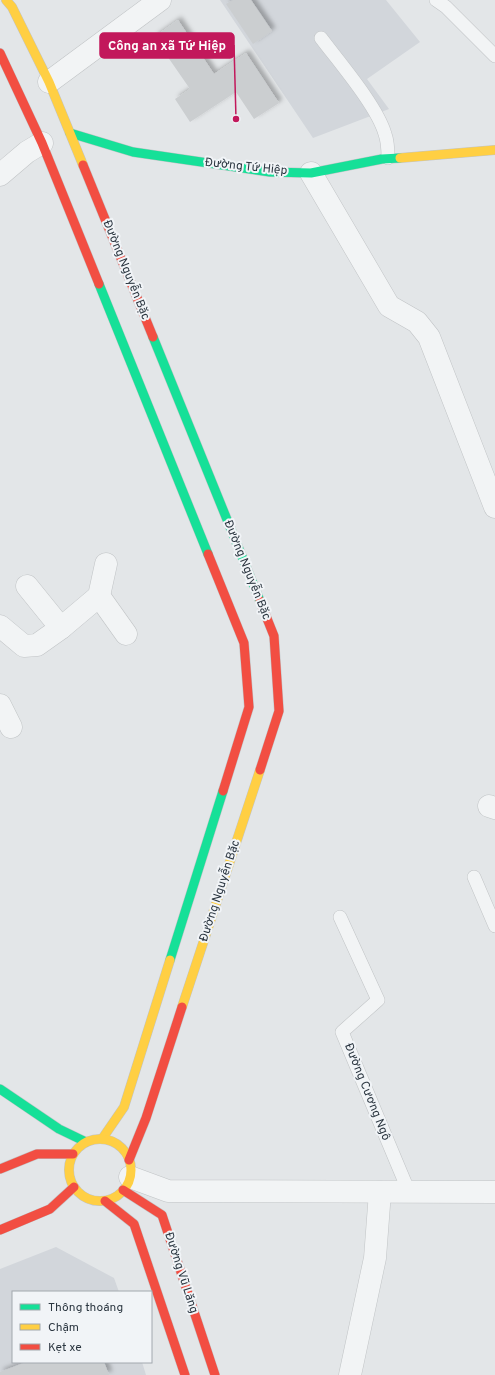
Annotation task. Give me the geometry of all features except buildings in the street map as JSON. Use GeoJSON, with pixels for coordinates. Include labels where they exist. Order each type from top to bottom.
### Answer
{"type":"FeatureCollection","features":[{"type":"Feature","properties":{"kind":"main road","name":"Đường Nguyễn Bặc"},"geometry":{"type":"LineString","coordinates":[[8,6],[49,82],[66,134],[274,636],[272,666],[279,711],[127,1176]]}},
{"type":"Feature","properties":{"kind":"main road"},"geometry":{"type":"LineString","coordinates":[[0,53],[46,142],[242,636],[250,667],[249,707],[124,1108],[102,1139]]}},
{"type":"Feature","properties":{"kind":"main road","name":"Đường Tứ Hiệp"},"geometry":{"type":"LineString","coordinates":[[66,134],[133,152],[270,172],[311,173],[388,158],[495,150]]}},
{"type":"Feature","properties":{"kind":"main road"},"geometry":{"type":"LineString","coordinates":[[0,1089],[59,1129],[86,1142]]}},
{"type":"Feature","properties":{"kind":"main road"},"geometry":{"type":"LineString","coordinates":[[94,1139],[102,1139],[114,1142],[123,1149],[127,1176],[115,1197],[105,1201],[93,1200],[82,1196],[74,1187],[69,1177],[69,1165],[73,1154],[86,1142],[94,1139]]}},
{"type":"Feature","properties":{"kind":"main road"},"geometry":{"type":"LineString","coordinates":[[0,1169],[37,1154],[73,1154]]}},
{"type":"Feature","properties":{"kind":"main road","name":"Đường Vũ Lăng"},"geometry":{"type":"LineString","coordinates":[[127,1176],[162,1215],[215,1375]]}},
{"type":"Feature","properties":{"kind":"main road"},"geometry":{"type":"LineString","coordinates":[[0,1230],[50,1209],[74,1187]]}},
{"type":"Feature","properties":{"kind":"main road"},"geometry":{"type":"LineString","coordinates":[[105,1201],[134,1224],[185,1375]]}},
{"type":"Feature","properties":{"kind":"street"},"geometry":{"type":"LineString","coordinates":[[49,82],[160,0]]}},
{"type":"Feature","properties":{"kind":"street"},"geometry":{"type":"LineString","coordinates":[[0,175],[27,152],[46,142]]}},
{"type":"Feature","properties":{"kind":"street"},"geometry":{"type":"LineString","coordinates":[[311,173],[389,306],[417,322],[429,337],[495,507]]}},
{"type":"Feature","properties":{"kind":"street"},"geometry":{"type":"LineString","coordinates":[[0,626],[24,646],[37,644],[61,628],[99,596],[106,564]]}},
{"type":"Feature","properties":{"kind":"street"},"geometry":{"type":"LineString","coordinates":[[27,586],[61,628]]}},
{"type":"Feature","properties":{"kind":"street"},"geometry":{"type":"LineString","coordinates":[[99,596],[126,634]]}},
{"type":"Feature","properties":{"kind":"street"},"geometry":{"type":"LineString","coordinates":[[0,705],[12,727]]}},
{"type":"Feature","properties":{"kind":"street"},"geometry":{"type":"LineString","coordinates":[[127,1176],[168,1191],[495,1192]]}},
{"type":"Feature","properties":{"kind":"street"},"geometry":{"type":"LineString","coordinates":[[350,1375],[375,1258],[380,1192]]}},
{"type":"Feature","properties":{"kind":"lane"},"geometry":{"type":"LineString","coordinates":[[436,0],[446,7],[495,56]]}},
{"type":"Feature","properties":{"kind":"lane"},"geometry":{"type":"LineString","coordinates":[[321,38],[353,81],[385,132],[388,158]]}},
{"type":"Feature","properties":{"kind":"lane"},"geometry":{"type":"LineString","coordinates":[[474,877],[495,926]]}},
{"type":"Feature","properties":{"kind":"lane","name":"Đường Cương Ngô"},"geometry":{"type":"LineString","coordinates":[[340,917],[378,1000],[342,1032],[409,1192]]}},
{"type":"Feature","properties":{"kind":"shaded area"},"geometry":{"type":"Polygon","coordinates":[[[220,0],[386,0],[420,42],[367,79],[389,109],[313,138],[220,0]]]}},
{"type":"Feature","properties":{"kind":"shaded area"},"geometry":{"type":"Polygon","coordinates":[[[56,1247],[114,1278],[119,1291],[12,1291],[12,1363],[142,1363],[146,1375],[0,1375],[0,1269],[56,1247]]]}},
{"type":"Feature","properties":{"kind":"traffic: fast"},"geometry":{"type":"LineString","coordinates":[[70,133],[133,152],[270,172],[311,173],[382,159],[400,158]]}},
{"type":"Feature","properties":{"kind":"traffic: fast"},"geometry":{"type":"LineString","coordinates":[[99,284],[208,554]]}},
{"type":"Feature","properties":{"kind":"traffic: fast"},"geometry":{"type":"LineString","coordinates":[[153,337],[260,601]]}},
{"type":"Feature","properties":{"kind":"traffic: fast"},"geometry":{"type":"LineString","coordinates":[[170,960],[223,791]]}},
{"type":"Feature","properties":{"kind":"traffic: fast"},"geometry":{"type":"LineString","coordinates":[[0,1089],[59,1129],[86,1142]]}},
{"type":"Feature","properties":{"kind":"traffic: slow"},"geometry":{"type":"LineString","coordinates":[[6,0],[12,7],[49,82],[83,165]]}},
{"type":"Feature","properties":{"kind":"traffic: slow"},"geometry":{"type":"LineString","coordinates":[[400,158],[495,150]]}},
{"type":"Feature","properties":{"kind":"traffic: slow"},"geometry":{"type":"LineString","coordinates":[[182,1007],[260,770]]}},
{"type":"Feature","properties":{"kind":"traffic: slow"},"geometry":{"type":"LineString","coordinates":[[102,1139],[124,1107],[170,960]]}},
{"type":"Feature","properties":{"kind":"traffic: slow"},"geometry":{"type":"LineString","coordinates":[[100,1139],[117,1144],[122,1148],[126,1153],[131,1170],[126,1187],[122,1192],[117,1196],[100,1201],[83,1196],[78,1192],[74,1187],[69,1170],[74,1153],[78,1148],[83,1144],[100,1139]]}},
{"type":"Feature","properties":{"kind":"traffic: jam"},"geometry":{"type":"LineString","coordinates":[[0,53],[42,143],[99,284]]}},
{"type":"Feature","properties":{"kind":"traffic: jam"},"geometry":{"type":"LineString","coordinates":[[83,165],[153,337]]}},
{"type":"Feature","properties":{"kind":"traffic: jam"},"geometry":{"type":"LineString","coordinates":[[208,554],[244,643],[249,707],[223,791]]}},
{"type":"Feature","properties":{"kind":"traffic: jam"},"geometry":{"type":"LineString","coordinates":[[260,601],[274,636],[279,711],[260,770]]}},
{"type":"Feature","properties":{"kind":"traffic: jam"},"geometry":{"type":"LineString","coordinates":[[129,1160],[146,1118],[182,1007]]}},
{"type":"Feature","properties":{"kind":"traffic: jam"},"geometry":{"type":"LineString","coordinates":[[0,1169],[37,1154],[73,1154]]}},
{"type":"Feature","properties":{"kind":"traffic: jam"},"geometry":{"type":"LineString","coordinates":[[0,1230],[50,1209],[74,1187]]}},
{"type":"Feature","properties":{"kind":"traffic: jam"},"geometry":{"type":"LineString","coordinates":[[123,1190],[162,1215],[215,1375]]}},
{"type":"Feature","properties":{"kind":"traffic: jam"},"geometry":{"type":"LineString","coordinates":[[105,1201],[134,1224],[185,1375]]}},
{"type":"Feature","properties":{"kind":"place","name":"Công an xã Tứ Hiệp"},"geometry":{"type":"Point","coordinates":[236,119]}}]}
